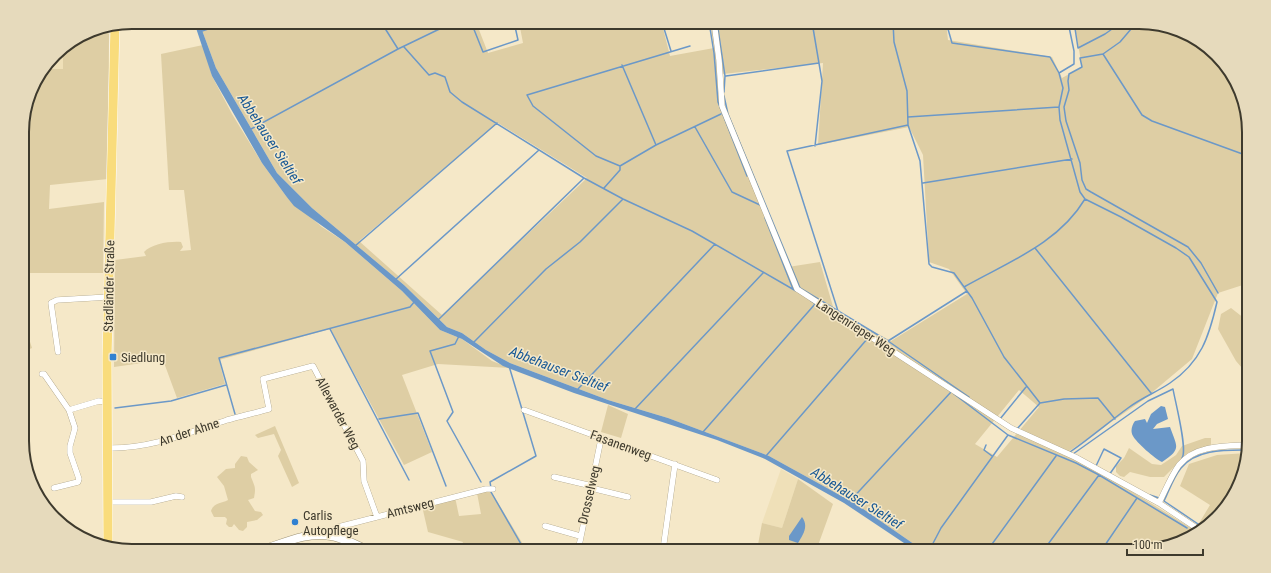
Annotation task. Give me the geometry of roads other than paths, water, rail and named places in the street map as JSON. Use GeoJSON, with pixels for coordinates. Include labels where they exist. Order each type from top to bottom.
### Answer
{"type":"FeatureCollection","features":[{"type":"Feature","properties":{"kind":"main road","name":"Stadländer Straße"},"geometry":{"type":"LineString","coordinates":[[108,541],[109,297],[115,31]]}},
{"type":"Feature","properties":{"kind":"main road"},"geometry":{"type":"LineString","coordinates":[[279,544],[299,537],[319,534],[331,536],[351,544]]}},
{"type":"Feature","properties":{"kind":"street","name":"Langenrieper Weg"},"geometry":{"type":"LineString","coordinates":[[715,29],[719,60],[722,106],[797,289],[1010,428],[1075,457],[1159,503],[1195,527]]}},
{"type":"Feature","properties":{"kind":"street"},"geometry":{"type":"LineString","coordinates":[[58,352],[51,303],[57,300],[109,297]]}},
{"type":"Feature","properties":{"kind":"street","name":"Allewarder Weg"},"geometry":{"type":"LineString","coordinates":[[269,409],[263,379],[313,366],[363,461],[364,481],[377,517]]}},
{"type":"Feature","properties":{"kind":"street"},"geometry":{"type":"LineString","coordinates":[[42,374],[44,374],[69,410],[75,428],[70,446],[70,453],[80,479],[78,482],[54,488]]}},
{"type":"Feature","properties":{"kind":"street"},"geometry":{"type":"LineString","coordinates":[[69,410],[99,401],[108,402]]}},
{"type":"Feature","properties":{"kind":"street","name":"An der Ahne"},"geometry":{"type":"LineString","coordinates":[[108,448],[136,448],[159,443],[229,420],[269,409]]}},
{"type":"Feature","properties":{"kind":"street","name":"Fasanenweg"},"geometry":{"type":"LineString","coordinates":[[524,410],[717,480]]}},
{"type":"Feature","properties":{"kind":"street","name":"Drosselweg"},"geometry":{"type":"LineString","coordinates":[[579,544],[602,439]]}},
{"type":"Feature","properties":{"kind":"street"},"geometry":{"type":"LineString","coordinates":[[1159,503],[1178,466],[1189,457],[1219,446],[1242,445]]}},
{"type":"Feature","properties":{"kind":"street"},"geometry":{"type":"LineString","coordinates":[[664,544],[675,464]]}},
{"type":"Feature","properties":{"kind":"street"},"geometry":{"type":"LineString","coordinates":[[554,477],[628,497]]}},
{"type":"Feature","properties":{"kind":"street","name":"Amtsweg"},"geometry":{"type":"LineString","coordinates":[[331,536],[332,532],[338,527],[486,489],[493,489]]}},
{"type":"Feature","properties":{"kind":"street"},"geometry":{"type":"LineString","coordinates":[[108,502],[151,502],[176,496],[182,497]]}},
{"type":"Feature","properties":{"kind":"street"},"geometry":{"type":"LineString","coordinates":[[545,526],[580,536]]}},
{"type":"Feature","properties":{"kind":"water"},"geometry":{"type":"Polygon","coordinates":[[[196,29],[202,29],[216,68],[277,173],[312,208],[404,285],[447,327],[462,333],[486,350],[510,363],[608,400],[668,418],[769,456],[856,504],[914,544],[906,544],[844,503],[765,459],[717,440],[574,393],[503,366],[462,339],[440,330],[402,291],[345,242],[294,206],[262,163],[212,76],[196,29]]]}},
{"type":"Feature","properties":{"kind":"water"},"geometry":{"type":"Polygon","coordinates":[[[1161,406],[1165,407],[1168,419],[1157,424],[1153,429],[1170,427],[1176,443],[1173,454],[1162,462],[1138,442],[1132,434],[1132,426],[1135,421],[1145,419],[1147,423],[1151,414],[1161,406]]]}},
{"type":"Feature","properties":{"kind":"water"},"geometry":{"type":"Polygon","coordinates":[[[802,517],[805,527],[802,537],[798,543],[789,540],[789,536],[802,517]]]}},
{"type":"Feature","properties":{"kind":"waterway"},"geometry":{"type":"LineString","coordinates":[[202,31],[208,29]]}},
{"type":"Feature","properties":{"kind":"waterway"},"geometry":{"type":"LineString","coordinates":[[385,29],[398,49]]}},
{"type":"Feature","properties":{"kind":"waterway","name":"Abbehauser Sieltief"},"geometry":{"type":"LineString","coordinates":[[251,129],[398,49],[439,29]]}},
{"type":"Feature","properties":{"kind":"waterway"},"geometry":{"type":"LineString","coordinates":[[474,29],[483,52],[518,40],[516,29]]}},
{"type":"Feature","properties":{"kind":"waterway"},"geometry":{"type":"LineString","coordinates":[[664,29],[671,51]]}},
{"type":"Feature","properties":{"kind":"waterway"},"geometry":{"type":"LineString","coordinates":[[710,29],[714,53],[718,102],[747,176]]}},
{"type":"Feature","properties":{"kind":"waterway"},"geometry":{"type":"LineString","coordinates":[[718,29],[725,76],[724,92]]}},
{"type":"Feature","properties":{"kind":"waterway"},"geometry":{"type":"LineString","coordinates":[[813,29],[822,81],[815,146]]}},
{"type":"Feature","properties":{"kind":"waterway"},"geometry":{"type":"LineString","coordinates":[[893,29],[894,42],[907,91],[908,125],[920,161],[929,264],[932,267],[954,273],[972,298],[1004,357],[1040,403]]}},
{"type":"Feature","properties":{"kind":"waterway"},"geometry":{"type":"LineString","coordinates":[[948,29],[952,43],[1050,57],[1059,73],[1063,88],[1059,107],[1060,120],[1080,192],[1085,199],[1121,217],[1189,257],[1217,302],[1211,326],[1202,348],[1181,375],[1133,404],[1070,452]]}},
{"type":"Feature","properties":{"kind":"waterway"},"geometry":{"type":"LineString","coordinates":[[1059,73],[1074,64],[1074,51],[1069,29]]}},
{"type":"Feature","properties":{"kind":"waterway"},"geometry":{"type":"LineString","coordinates":[[1075,29],[1078,48],[1112,29]]}},
{"type":"Feature","properties":{"kind":"waterway"},"geometry":{"type":"LineString","coordinates":[[1131,29],[1120,42],[1103,54],[1080,58],[1082,67],[1069,74],[1069,90],[1064,107],[1066,121],[1080,163],[1082,180],[1086,189],[1188,247],[1201,263],[1218,293]]}},
{"type":"Feature","properties":{"kind":"waterway"},"geometry":{"type":"LineString","coordinates":[[620,166],[596,156],[533,106],[527,95],[690,46]]}},
{"type":"Feature","properties":{"kind":"waterway"},"geometry":{"type":"LineString","coordinates":[[404,47],[429,75],[435,73],[445,77],[450,92],[462,102],[584,178],[623,199],[692,231],[796,291]]}},
{"type":"Feature","properties":{"kind":"waterway"},"geometry":{"type":"LineString","coordinates":[[1103,54],[1142,115],[1152,121],[1242,154]]}},
{"type":"Feature","properties":{"kind":"waterway"},"geometry":{"type":"LineString","coordinates":[[726,76],[819,63]]}},
{"type":"Feature","properties":{"kind":"waterway"},"geometry":{"type":"LineString","coordinates":[[622,65],[656,145]]}},
{"type":"Feature","properties":{"kind":"waterway"},"geometry":{"type":"LineString","coordinates":[[724,96],[728,114],[800,288],[888,341],[969,397]]}},
{"type":"Feature","properties":{"kind":"waterway"},"geometry":{"type":"LineString","coordinates":[[908,117],[1059,107]]}},
{"type":"Feature","properties":{"kind":"waterway"},"geometry":{"type":"LineString","coordinates":[[604,188],[620,170],[620,166],[656,145],[721,114]]}},
{"type":"Feature","properties":{"kind":"waterway"},"geometry":{"type":"LineString","coordinates":[[355,246],[497,123]]}},
{"type":"Feature","properties":{"kind":"waterway"},"geometry":{"type":"LineString","coordinates":[[838,311],[787,151],[908,125]]}},
{"type":"Feature","properties":{"kind":"waterway"},"geometry":{"type":"LineString","coordinates":[[695,127],[732,192],[760,205]]}},
{"type":"Feature","properties":{"kind":"waterway"},"geometry":{"type":"LineString","coordinates":[[395,280],[539,150]]}},
{"type":"Feature","properties":{"kind":"waterway"},"geometry":{"type":"LineString","coordinates":[[923,183],[1072,159]]}},
{"type":"Feature","properties":{"kind":"waterway"},"geometry":{"type":"LineString","coordinates":[[438,320],[584,178]]}},
{"type":"Feature","properties":{"kind":"waterway"},"geometry":{"type":"LineString","coordinates":[[473,343],[546,269],[580,242],[623,199]]}},
{"type":"Feature","properties":{"kind":"waterway"},"geometry":{"type":"LineString","coordinates":[[964,287],[1015,260],[1046,240],[1074,215],[1085,199]]}},
{"type":"Feature","properties":{"kind":"waterway"},"geometry":{"type":"LineString","coordinates":[[765,218],[793,289]]}},
{"type":"Feature","properties":{"kind":"waterway","name":"Abbehauser Sieltief"},"geometry":{"type":"LineString","coordinates":[[578,389],[715,244]]}},
{"type":"Feature","properties":{"kind":"waterway"},"geometry":{"type":"LineString","coordinates":[[1035,248],[1151,393]]}},
{"type":"Feature","properties":{"kind":"waterway"},"geometry":{"type":"LineString","coordinates":[[635,409],[763,273]]}},
{"type":"Feature","properties":{"kind":"waterway"},"geometry":{"type":"LineString","coordinates":[[888,341],[967,291]]}},
{"type":"Feature","properties":{"kind":"waterway"},"geometry":{"type":"LineString","coordinates":[[235,414],[219,358],[410,307],[415,301]]}},
{"type":"Feature","properties":{"kind":"waterway"},"geometry":{"type":"LineString","coordinates":[[811,301],[820,307]]}},
{"type":"Feature","properties":{"kind":"waterway"},"geometry":{"type":"LineString","coordinates":[[703,432],[815,304]]}},
{"type":"Feature","properties":{"kind":"waterway"},"geometry":{"type":"LineString","coordinates":[[330,329],[409,480]]}},
{"type":"Feature","properties":{"kind":"waterway"},"geometry":{"type":"LineString","coordinates":[[459,336],[455,344],[430,351],[453,412],[447,421],[481,482]]}},
{"type":"Feature","properties":{"kind":"waterway"},"geometry":{"type":"LineString","coordinates":[[766,456],[868,338]]}},
{"type":"Feature","properties":{"kind":"waterway","name":"Abbehauser Sieltief"},"geometry":{"type":"LineString","coordinates":[[491,488],[490,482],[536,456],[509,366]]}},
{"type":"Feature","properties":{"kind":"waterway"},"geometry":{"type":"LineString","coordinates":[[115,408],[171,401],[226,385]]}},
{"type":"Feature","properties":{"kind":"waterway"},"geometry":{"type":"LineString","coordinates":[[1000,419],[1026,387]]}},
{"type":"Feature","properties":{"kind":"waterway"},"geometry":{"type":"LineString","coordinates":[[1073,454],[1148,401],[1173,389],[1182,436],[1182,458]]}},
{"type":"Feature","properties":{"kind":"waterway","name":"Abbehauser Sieltief"},"geometry":{"type":"LineString","coordinates":[[849,502],[951,392]]}},
{"type":"Feature","properties":{"kind":"waterway"},"geometry":{"type":"LineString","coordinates":[[954,394],[1008,435]]}},
{"type":"Feature","properties":{"kind":"waterway"},"geometry":{"type":"LineString","coordinates":[[1017,429],[1040,403],[1064,399],[1098,398],[1115,419]]}},
{"type":"Feature","properties":{"kind":"waterway"},"geometry":{"type":"LineString","coordinates":[[379,419],[418,413],[446,486]]}},
{"type":"Feature","properties":{"kind":"waterway"},"geometry":{"type":"LineString","coordinates":[[933,544],[941,528],[1008,435],[1076,463],[1099,475],[1187,528]]}},
{"type":"Feature","properties":{"kind":"waterway"},"geometry":{"type":"LineString","coordinates":[[986,445],[984,450],[992,456]]}},
{"type":"Feature","properties":{"kind":"waterway"},"geometry":{"type":"LineString","coordinates":[[1096,466],[1104,449],[1121,458],[1109,475]]}},
{"type":"Feature","properties":{"kind":"waterway"},"geometry":{"type":"LineString","coordinates":[[1199,525],[1164,501],[1176,476],[1181,468],[1195,457],[1211,452],[1241,450]]}},
{"type":"Feature","properties":{"kind":"waterway"},"geometry":{"type":"LineString","coordinates":[[992,544],[1056,456]]}},
{"type":"Feature","properties":{"kind":"waterway"},"geometry":{"type":"LineString","coordinates":[[1048,544],[1099,475]]}},
{"type":"Feature","properties":{"kind":"waterway"},"geometry":{"type":"LineString","coordinates":[[491,492],[521,544]]}},
{"type":"Feature","properties":{"kind":"waterway"},"geometry":{"type":"LineString","coordinates":[[1150,495],[1159,498]]}},
{"type":"Feature","properties":{"kind":"waterway"},"geometry":{"type":"LineString","coordinates":[[1106,544],[1137,498]]}},
{"type":"Feature","properties":{"kind":"place","name":"Siedlung"},"geometry":{"type":"Point","coordinates":[113,357]}},
{"type":"Feature","properties":{"kind":"place","name":"Carlis Autopflege"},"geometry":{"type":"Point","coordinates":[295,522]}}]}
